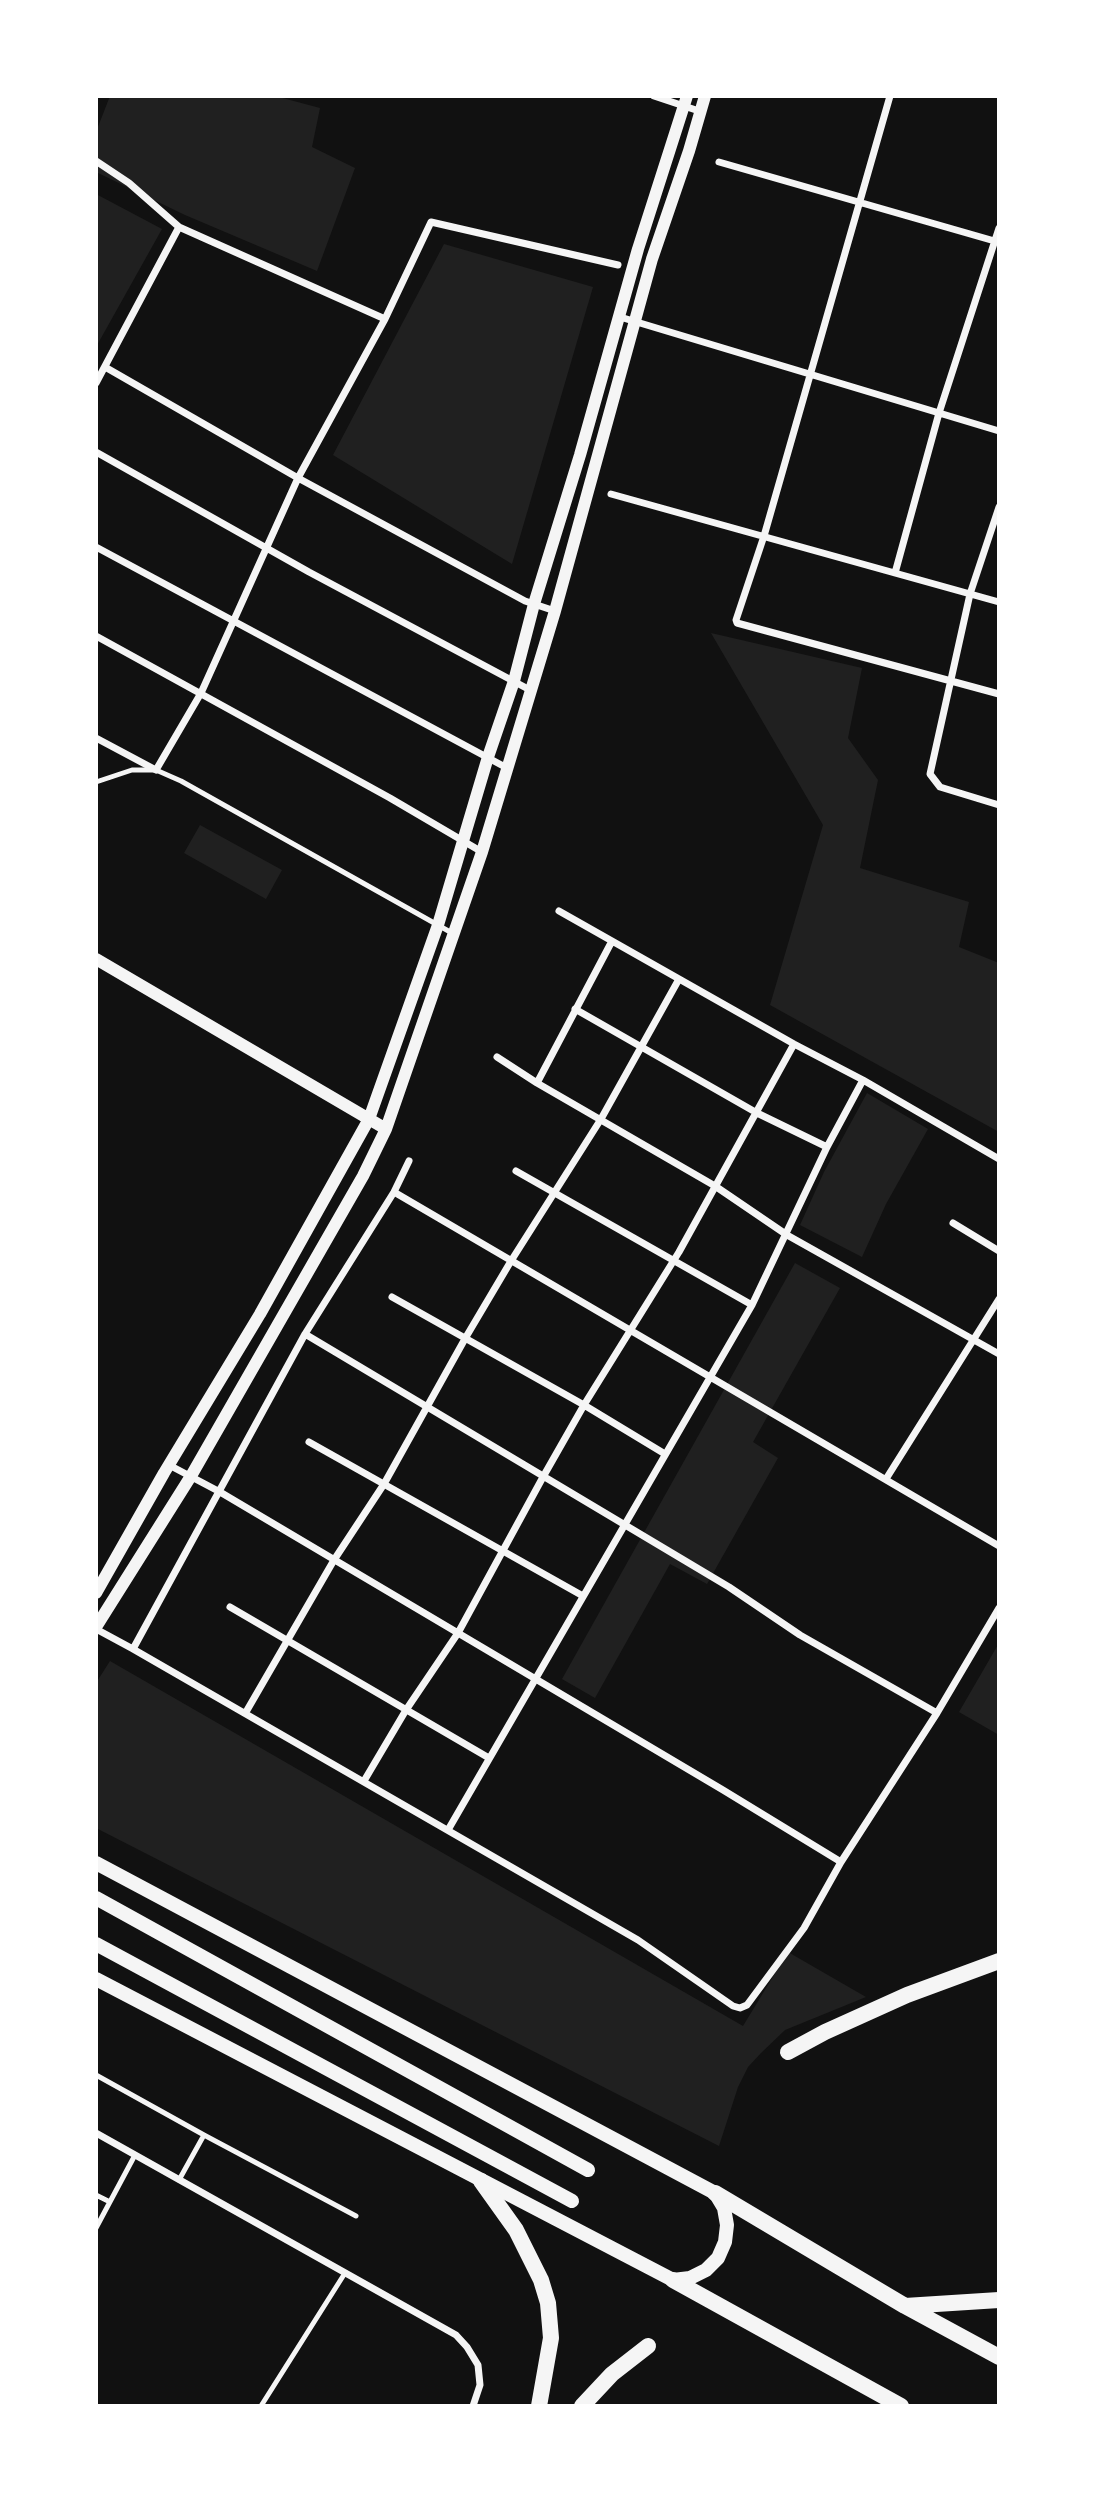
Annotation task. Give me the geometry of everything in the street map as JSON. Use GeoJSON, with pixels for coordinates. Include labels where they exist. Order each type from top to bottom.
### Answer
{"type":"FeatureCollection","features":[{"type":"Feature","properties":{"kind":"highway"},"geometry":{"type":"LineString","coordinates":[[788,2052],[907,1995],[999,1961]]}},
{"type":"Feature","properties":{"kind":"highway"},"geometry":{"type":"LineString","coordinates":[[481,2181],[522,2241],[541,2280],[548,2303],[551,2339],[539,2406]]}},
{"type":"Feature","properties":{"kind":"highway"},"geometry":{"type":"LineString","coordinates":[[715,2193],[905,2306],[999,2357]]}},
{"type":"Feature","properties":{"kind":"highway"},"geometry":{"type":"LineString","coordinates":[[673,2280],[901,2406]]}},
{"type":"Feature","properties":{"kind":"highway"},"geometry":{"type":"LineString","coordinates":[[905,2306],[999,2300]]}},
{"type":"Feature","properties":{"kind":"highway"},"geometry":{"type":"LineString","coordinates":[[582,2406],[612,2374],[648,2346]]}},
{"type":"Feature","properties":{"kind":"main road"},"geometry":{"type":"LineString","coordinates":[[96,1863],[715,2193],[723,2208],[727,2225],[725,2242],[718,2258],[705,2270],[690,2278],[673,2280],[96,1979]]}},
{"type":"Feature","properties":{"kind":"main road"},"geometry":{"type":"LineString","coordinates":[[96,1898],[588,2170]]}},
{"type":"Feature","properties":{"kind":"main road"},"geometry":{"type":"LineString","coordinates":[[96,1944],[572,2201]]}},
{"type":"Feature","properties":{"kind":"street"},"geometry":{"type":"LineString","coordinates":[[654,96],[686,101],[702,112]]}},
{"type":"Feature","properties":{"kind":"street"},"geometry":{"type":"LineString","coordinates":[[705,96],[634,321],[555,611],[482,852],[386,1129],[363,1176],[191,1476],[96,1628],[638,1940],[733,2006],[740,2008],[747,2004],[804,1928],[841,1863],[937,1713],[999,1608]]}},
{"type":"Feature","properties":{"kind":"street"},"geometry":{"type":"LineString","coordinates":[[890,96],[764,536],[736,620],[737,623],[999,694]]}},
{"type":"Feature","properties":{"kind":"street"},"geometry":{"type":"LineString","coordinates":[[96,1593],[169,1465],[242,1346],[369,1119],[438,925],[488,757],[514,681],[638,249],[686,101]]}},
{"type":"Feature","properties":{"kind":"street"},"geometry":{"type":"LineString","coordinates":[[96,162],[129,183],[179,227],[385,319]]}},
{"type":"Feature","properties":{"kind":"street"},"geometry":{"type":"LineString","coordinates":[[719,162],[997,242]]}},
{"type":"Feature","properties":{"kind":"street"},"geometry":{"type":"LineString","coordinates":[[96,738],[156,770],[201,693],[298,478],[385,319],[431,222],[618,265]]}},
{"type":"Feature","properties":{"kind":"street"},"geometry":{"type":"LineString","coordinates":[[96,383],[179,227]]}},
{"type":"Feature","properties":{"kind":"street"},"geometry":{"type":"LineString","coordinates":[[895,573],[939,413],[997,242],[999,228]]}},
{"type":"Feature","properties":{"kind":"street"},"geometry":{"type":"LineString","coordinates":[[620,317],[999,431]]}},
{"type":"Feature","properties":{"kind":"street"},"geometry":{"type":"LineString","coordinates":[[105,367],[298,478],[534,604],[555,611]]}},
{"type":"Feature","properties":{"kind":"street"},"geometry":{"type":"LineString","coordinates":[[96,452],[266,548],[530,690]]}},
{"type":"Feature","properties":{"kind":"street"},"geometry":{"type":"LineString","coordinates":[[611,494],[999,602]]}},
{"type":"Feature","properties":{"kind":"street"},"geometry":{"type":"LineString","coordinates":[[564,507],[582,513]]}},
{"type":"Feature","properties":{"kind":"street"},"geometry":{"type":"LineString","coordinates":[[999,508],[970,594],[930,774],[940,787],[999,805]]}},
{"type":"Feature","properties":{"kind":"street"},"geometry":{"type":"LineString","coordinates":[[96,547],[507,768]]}},
{"type":"Feature","properties":{"kind":"street"},"geometry":{"type":"LineString","coordinates":[[96,636],[390,797],[482,852]]}},
{"type":"Feature","properties":{"kind":"street"},"geometry":{"type":"LineString","coordinates":[[559,911],[999,1159]]}},
{"type":"Feature","properties":{"kind":"street"},"geometry":{"type":"LineString","coordinates":[[537,1083],[611,941]]}},
{"type":"Feature","properties":{"kind":"street"},"geometry":{"type":"LineString","coordinates":[[96,959],[386,1129]]}},
{"type":"Feature","properties":{"kind":"street"},"geometry":{"type":"LineString","coordinates":[[246,1712],[334,1560],[384,1484],[511,1261],[601,1119],[679,979]]}},
{"type":"Feature","properties":{"kind":"street"},"geometry":{"type":"LineString","coordinates":[[575,1009],[757,1112],[827,1147]]}},
{"type":"Feature","properties":{"kind":"street"},"geometry":{"type":"LineString","coordinates":[[364,1781],[406,1710],[458,1633],[584,1405],[673,1261],[794,1044]]}},
{"type":"Feature","properties":{"kind":"street"},"geometry":{"type":"LineString","coordinates":[[497,1057],[715,1186],[787,1235],[999,1354]]}},
{"type":"Feature","properties":{"kind":"street"},"geometry":{"type":"LineString","coordinates":[[448,1830],[752,1306],[827,1147],[863,1080]]}},
{"type":"Feature","properties":{"kind":"street"},"geometry":{"type":"LineString","coordinates":[[133,1649],[304,1334],[394,1192],[409,1161]]}},
{"type":"Feature","properties":{"kind":"street"},"geometry":{"type":"LineString","coordinates":[[516,1171],[752,1306]]}},
{"type":"Feature","properties":{"kind":"street"},"geometry":{"type":"LineString","coordinates":[[394,1192],[999,1546]]}},
{"type":"Feature","properties":{"kind":"street"},"geometry":{"type":"LineString","coordinates":[[953,1223],[999,1251]]}},
{"type":"Feature","properties":{"kind":"street"},"geometry":{"type":"LineString","coordinates":[[392,1297],[466,1337],[665,1454]]}},
{"type":"Feature","properties":{"kind":"street"},"geometry":{"type":"LineString","coordinates":[[886,1479],[999,1300]]}},
{"type":"Feature","properties":{"kind":"street"},"geometry":{"type":"LineString","coordinates":[[304,1334],[729,1587],[800,1635],[937,1713]]}},
{"type":"Feature","properties":{"kind":"street"},"geometry":{"type":"LineString","coordinates":[[309,1442],[583,1597]]}},
{"type":"Feature","properties":{"kind":"street"},"geometry":{"type":"LineString","coordinates":[[169,1465],[220,1492],[841,1863]]}},
{"type":"Feature","properties":{"kind":"street"},"geometry":{"type":"LineString","coordinates":[[230,1607],[489,1758]]}},
{"type":"Feature","properties":{"kind":"street"},"geometry":{"type":"LineString","coordinates":[[96,2133],[456,2335],[478,2365],[480,2385],[473,2406]]}},
{"type":"Feature","properties":{"kind":"lane"},"geometry":{"type":"LineString","coordinates":[[96,782],[132,771],[156,770],[181,781],[452,933]]}},
{"type":"Feature","properties":{"kind":"lane"},"geometry":{"type":"LineString","coordinates":[[96,2075],[356,2216]]}},
{"type":"Feature","properties":{"kind":"lane"},"geometry":{"type":"LineString","coordinates":[[179,2180],[204,2135]]}},
{"type":"Feature","properties":{"kind":"lane"},"geometry":{"type":"LineString","coordinates":[[96,2228],[135,2155]]}},
{"type":"Feature","properties":{"kind":"lane"},"geometry":{"type":"LineString","coordinates":[[96,2195],[110,2202]]}},
{"type":"Feature","properties":{"kind":"lane"},"geometry":{"type":"LineString","coordinates":[[261,2406],[345,2273]]}},
{"type":"Feature","properties":{"kind":"shaded area"},"geometry":{"type":"Polygon","coordinates":[[[110,96],[275,96],[320,108],[312,147],[355,168],[317,271],[185,215],[96,172],[96,132],[110,96]]]}},
{"type":"Feature","properties":{"kind":"shaded area"},"geometry":{"type":"Polygon","coordinates":[[[96,194],[162,229],[96,347],[96,194]]]}},
{"type":"Feature","properties":{"kind":"shaded area"},"geometry":{"type":"Polygon","coordinates":[[[444,244],[593,287],[512,564],[333,455],[444,244]]]}},
{"type":"Feature","properties":{"kind":"shaded area"},"geometry":{"type":"Polygon","coordinates":[[[711,633],[862,668],[848,738],[878,780],[860,868],[969,902],[959,947],[999,963],[999,1132],[770,1005],[823,825],[711,633]]]}},
{"type":"Feature","properties":{"kind":"shaded area"},"geometry":{"type":"Polygon","coordinates":[[[200,825],[282,870],[266,899],[184,853],[200,825]]]}},
{"type":"Feature","properties":{"kind":"shaded area"},"geometry":{"type":"Polygon","coordinates":[[[867,1093],[928,1129],[886,1204],[862,1257],[800,1225],[824,1172],[867,1093]]]}},
{"type":"Feature","properties":{"kind":"shaded area"},"geometry":{"type":"Polygon","coordinates":[[[795,1263],[840,1288],[753,1442],[778,1458],[707,1584],[670,1564],[595,1698],[562,1679],[795,1263]]]}},
{"type":"Feature","properties":{"kind":"shaded area"},"geometry":{"type":"Polygon","coordinates":[[[999,1643],[999,1735],[959,1712],[999,1643]]]}},
{"type":"Feature","properties":{"kind":"shaded area"},"geometry":{"type":"Polygon","coordinates":[[[110,1661],[743,2026],[788,1952],[866,1997],[785,2030],[761,2053],[748,2067],[738,2087],[719,2146],[96,1828],[96,1683],[110,1661]]]}}]}
